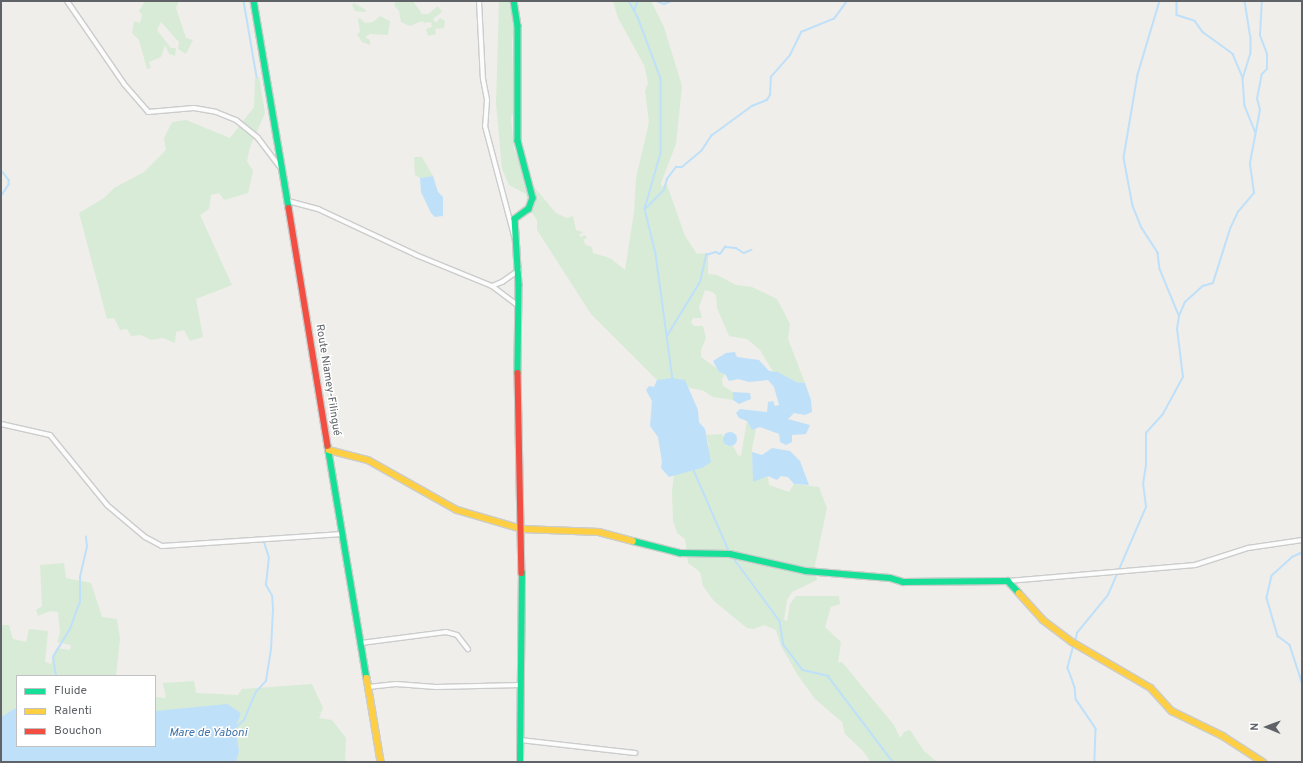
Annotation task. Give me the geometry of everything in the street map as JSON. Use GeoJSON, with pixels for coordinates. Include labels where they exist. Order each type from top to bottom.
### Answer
{"type":"FeatureCollection","features":[{"type":"Feature","properties":{"kind":"street"},"geometry":{"type":"LineString","coordinates":[[67,1],[124,84],[148,112],[194,108],[216,112],[236,120],[258,138],[283,173]]}},
{"type":"Feature","properties":{"kind":"street","name":"Route Niamey-Filingué"},"geometry":{"type":"LineString","coordinates":[[254,1],[381,762]]}},
{"type":"Feature","properties":{"kind":"street"},"geometry":{"type":"LineString","coordinates":[[479,1],[483,79],[487,100],[486,126],[515,238]]}},
{"type":"Feature","properties":{"kind":"street"},"geometry":{"type":"LineString","coordinates":[[514,1],[518,26],[518,141],[533,198],[529,209],[515,219],[515,238],[519,270],[518,362],[522,529],[520,762]]}},
{"type":"Feature","properties":{"kind":"street"},"geometry":{"type":"LineString","coordinates":[[288,201],[318,209],[416,255],[492,286],[519,306]]}},
{"type":"Feature","properties":{"kind":"street"},"geometry":{"type":"LineString","coordinates":[[492,286],[502,282],[519,270]]}},
{"type":"Feature","properties":{"kind":"street"},"geometry":{"type":"LineString","coordinates":[[1,424],[50,435],[107,505],[145,536],[162,546],[343,534]]}},
{"type":"Feature","properties":{"kind":"street"},"geometry":{"type":"LineString","coordinates":[[329,450],[368,460],[457,510],[522,529],[599,532],[680,554],[730,554],[806,571],[890,578],[902,582],[1008,581],[1195,565],[1248,548],[1302,540]]}},
{"type":"Feature","properties":{"kind":"street"},"geometry":{"type":"LineString","coordinates":[[1008,581],[1043,620],[1072,642],[1151,688],[1172,711],[1223,736],[1263,762]]}},
{"type":"Feature","properties":{"kind":"street"},"geometry":{"type":"LineString","coordinates":[[361,643],[446,632],[457,635],[468,649]]}},
{"type":"Feature","properties":{"kind":"street"},"geometry":{"type":"LineString","coordinates":[[368,687],[396,684],[436,687],[521,685]]}},
{"type":"Feature","properties":{"kind":"street"},"geometry":{"type":"LineString","coordinates":[[520,740],[635,753]]}},
{"type":"Feature","properties":{"kind":"green space"},"geometry":{"type":"Polygon","coordinates":[[[145,1],[179,1],[176,8],[186,38],[193,40],[186,54],[178,49],[179,42],[161,22],[157,30],[171,48],[176,48],[175,56],[169,54],[165,45],[161,57],[149,62],[151,68],[147,69],[139,40],[132,33],[134,21],[140,23],[142,15],[139,11],[145,1]]]}},
{"type":"Feature","properties":{"kind":"green space"},"geometry":{"type":"Polygon","coordinates":[[[396,1],[413,1],[422,14],[428,14],[438,6],[442,12],[433,19],[436,23],[440,18],[445,21],[444,28],[435,29],[436,34],[428,36],[426,29],[432,27],[431,22],[424,23],[422,21],[410,26],[401,22],[399,11],[394,5],[396,1]]]}},
{"type":"Feature","properties":{"kind":"green space"},"geometry":{"type":"Polygon","coordinates":[[[499,1],[511,1],[515,25],[512,41],[514,112],[511,118],[514,149],[521,165],[535,188],[556,213],[567,218],[573,216],[576,230],[583,232],[579,235],[581,237],[585,235],[587,238],[583,240],[586,245],[592,247],[593,253],[610,258],[625,270],[634,212],[636,178],[649,122],[645,91],[648,83],[644,65],[618,18],[613,1],[651,1],[664,27],[682,86],[676,144],[661,183],[662,187],[666,182],[685,236],[697,254],[708,253],[708,274],[717,275],[736,285],[752,287],[777,299],[790,324],[788,339],[805,383],[796,382],[772,370],[760,350],[747,339],[729,336],[717,308],[716,295],[712,292],[705,290],[699,307],[702,318],[693,318],[691,322],[694,326],[703,326],[706,338],[701,350],[701,357],[725,374],[722,379],[723,386],[733,392],[733,400],[713,397],[704,391],[687,387],[684,380],[657,380],[591,314],[537,230],[537,220],[528,207],[526,194],[509,185],[502,169],[496,103],[499,1]]]}},
{"type":"Feature","properties":{"kind":"green space"},"geometry":{"type":"Polygon","coordinates":[[[354,3],[366,10],[366,12],[355,11],[352,5],[354,3]]]}},
{"type":"Feature","properties":{"kind":"green space"},"geometry":{"type":"Polygon","coordinates":[[[380,16],[390,21],[388,35],[370,34],[365,37],[370,40],[370,45],[362,42],[357,34],[360,32],[358,19],[360,18],[365,23],[373,22],[380,16]]]}},
{"type":"Feature","properties":{"kind":"green space"},"geometry":{"type":"Polygon","coordinates":[[[259,77],[265,113],[250,147],[247,161],[253,171],[248,193],[224,200],[219,193],[211,195],[209,209],[200,215],[232,285],[196,299],[203,337],[190,341],[184,330],[176,332],[175,343],[163,338],[151,340],[141,335],[131,336],[127,329],[120,330],[114,318],[107,319],[79,213],[104,198],[114,188],[144,172],[166,150],[164,138],[172,122],[186,120],[230,138],[254,107],[255,78],[259,77]]]}},
{"type":"Feature","properties":{"kind":"green space"},"geometry":{"type":"Polygon","coordinates":[[[414,157],[422,157],[433,176],[420,178],[415,175],[414,157]]]}},
{"type":"Feature","properties":{"kind":"green space"},"geometry":{"type":"Polygon","coordinates":[[[747,421],[752,430],[756,429],[752,448],[753,481],[768,476],[769,485],[789,492],[794,484],[819,487],[827,508],[815,565],[817,580],[792,592],[787,600],[784,620],[787,621],[790,604],[796,596],[839,596],[840,604],[831,607],[825,627],[841,642],[838,663],[842,662],[894,725],[900,738],[904,732],[910,730],[924,751],[937,762],[870,761],[863,751],[845,734],[842,722],[815,699],[797,674],[781,646],[776,630],[764,625],[753,629],[747,628],[714,601],[703,586],[700,572],[688,563],[685,539],[677,533],[673,521],[672,491],[674,475],[702,468],[709,445],[706,435],[722,434],[726,446],[733,446],[738,455],[741,456],[747,421]]]}},
{"type":"Feature","properties":{"kind":"green space"},"geometry":{"type":"Polygon","coordinates":[[[64,563],[66,578],[91,583],[102,617],[117,619],[120,639],[116,675],[16,675],[16,708],[1,717],[1,625],[9,625],[13,639],[26,642],[29,629],[48,631],[45,662],[51,664],[56,648],[70,650],[71,645],[57,642],[60,633],[58,612],[50,611],[38,616],[36,610],[42,606],[40,565],[64,563]]]}},
{"type":"Feature","properties":{"kind":"green space"},"geometry":{"type":"Polygon","coordinates":[[[194,681],[196,693],[238,695],[242,689],[312,684],[323,708],[319,718],[332,720],[346,738],[345,762],[236,762],[239,752],[236,727],[156,711],[156,697],[166,698],[163,683],[194,681]]]}},
{"type":"Feature","properties":{"kind":"water"},"geometry":{"type":"Polygon","coordinates":[[[433,176],[438,192],[443,197],[443,216],[435,217],[431,213],[421,192],[420,178],[433,176]]]}},
{"type":"Feature","properties":{"kind":"water"},"geometry":{"type":"Polygon","coordinates":[[[735,352],[737,357],[759,360],[769,371],[778,372],[796,382],[805,383],[811,400],[812,412],[805,415],[794,413],[788,419],[810,425],[806,434],[792,435],[792,442],[786,445],[780,442],[779,434],[760,427],[752,430],[747,421],[739,418],[736,413],[740,409],[767,412],[768,402],[773,401],[775,406],[779,405],[774,387],[768,380],[749,382],[738,379],[729,381],[725,374],[719,372],[713,361],[726,353],[735,352]]]}},
{"type":"Feature","properties":{"kind":"water"},"geometry":{"type":"Polygon","coordinates":[[[672,378],[685,380],[698,410],[699,422],[705,429],[711,462],[702,468],[669,477],[661,468],[662,462],[658,437],[650,426],[652,401],[646,390],[649,386],[654,387],[657,380],[672,378]]]}},
{"type":"Feature","properties":{"kind":"water"},"geometry":{"type":"Polygon","coordinates":[[[733,392],[750,393],[751,399],[739,404],[733,400],[733,392]]]}},
{"type":"Feature","properties":{"kind":"water"},"geometry":{"type":"Polygon","coordinates":[[[730,432],[735,434],[737,439],[735,444],[730,446],[725,444],[723,439],[725,434],[730,432]]]}},
{"type":"Feature","properties":{"kind":"water"},"geometry":{"type":"Polygon","coordinates":[[[772,448],[790,451],[800,461],[809,485],[794,484],[788,477],[781,476],[777,480],[768,476],[753,482],[752,452],[762,455],[772,448]]]}},
{"type":"Feature","properties":{"kind":"water","name":"Mare de Yaboni"},"geometry":{"type":"Polygon","coordinates":[[[227,704],[241,713],[236,727],[239,752],[236,762],[1,762],[1,717],[16,708],[16,747],[156,747],[156,711],[227,704]]]}},
{"type":"Feature","properties":{"kind":"waterway"},"geometry":{"type":"LineString","coordinates":[[244,1],[257,77]]}},
{"type":"Feature","properties":{"kind":"waterway"},"geometry":{"type":"LineString","coordinates":[[629,1],[638,17],[661,79],[661,153],[645,209],[656,254],[673,380]]}},
{"type":"Feature","properties":{"kind":"waterway"},"geometry":{"type":"LineString","coordinates":[[634,10],[638,1]]}},
{"type":"Feature","properties":{"kind":"waterway"},"geometry":{"type":"LineString","coordinates":[[657,1],[664,4],[672,1]]}},
{"type":"Feature","properties":{"kind":"waterway"},"geometry":{"type":"LineString","coordinates":[[646,208],[664,190],[667,179],[676,167],[682,167],[702,150],[711,136],[752,106],[767,100],[770,95],[771,77],[790,55],[801,32],[834,19],[847,1]]}},
{"type":"Feature","properties":{"kind":"waterway"},"geometry":{"type":"LineString","coordinates":[[1160,1],[1138,75],[1124,158],[1133,206],[1142,228],[1158,253],[1160,269],[1179,315]]}},
{"type":"Feature","properties":{"kind":"waterway"},"geometry":{"type":"LineString","coordinates":[[1177,1],[1177,15],[1195,21],[1203,32],[1233,54],[1243,78]]}},
{"type":"Feature","properties":{"kind":"waterway"},"geometry":{"type":"LineString","coordinates":[[1245,1],[1251,37],[1251,53],[1243,79],[1245,106],[1256,133]]}},
{"type":"Feature","properties":{"kind":"waterway"},"geometry":{"type":"LineString","coordinates":[[1075,642],[1077,633],[1108,595],[1146,507],[1143,484],[1146,464],[1146,433],[1163,414],[1183,377],[1177,329],[1179,316],[1185,302],[1203,286],[1213,283],[1230,229],[1238,212],[1254,193],[1250,163],[1260,110],[1257,99],[1262,74],[1267,69],[1267,54],[1260,36],[1262,1]]}},
{"type":"Feature","properties":{"kind":"waterway"},"geometry":{"type":"LineString","coordinates":[[1,170],[9,180],[9,185],[1,197]]}},
{"type":"Feature","properties":{"kind":"waterway"},"geometry":{"type":"LineString","coordinates":[[667,336],[700,282],[706,255],[716,252],[720,254],[725,247],[736,248],[744,253],[751,250]]}},
{"type":"Feature","properties":{"kind":"waterway"},"geometry":{"type":"LineString","coordinates":[[693,468],[730,553]]}},
{"type":"Feature","properties":{"kind":"waterway"},"geometry":{"type":"LineString","coordinates":[[56,675],[53,657],[70,629],[80,602],[80,577],[87,547],[86,537]]}},
{"type":"Feature","properties":{"kind":"waterway"},"geometry":{"type":"LineString","coordinates":[[236,727],[244,720],[256,692],[266,681],[271,650],[273,609],[272,596],[266,585],[269,558],[264,543]]}},
{"type":"Feature","properties":{"kind":"waterway"},"geometry":{"type":"LineString","coordinates":[[1302,553],[1293,557],[1272,576],[1267,598],[1278,636],[1290,645],[1302,682]]}},
{"type":"Feature","properties":{"kind":"waterway"},"geometry":{"type":"LineString","coordinates":[[732,556],[780,621],[784,645],[803,670],[828,676],[893,762]]}},
{"type":"Feature","properties":{"kind":"waterway"},"geometry":{"type":"LineString","coordinates":[[1074,645],[1068,668],[1075,687],[1076,699],[1096,729],[1095,762]]}},
{"type":"Feature","properties":{"kind":"traffic: fast"},"geometry":{"type":"LineString","coordinates":[[254,1],[289,208]]}},
{"type":"Feature","properties":{"kind":"traffic: fast"},"geometry":{"type":"LineString","coordinates":[[514,1],[518,26],[518,141],[533,198],[529,209],[515,219],[519,285],[518,373]]}},
{"type":"Feature","properties":{"kind":"traffic: fast"},"geometry":{"type":"LineString","coordinates":[[328,446],[367,678]]}},
{"type":"Feature","properties":{"kind":"traffic: fast"},"geometry":{"type":"LineString","coordinates":[[633,541],[680,553],[730,554],[806,571],[890,578],[903,582],[1008,581],[1019,593]]}},
{"type":"Feature","properties":{"kind":"traffic: fast"},"geometry":{"type":"LineString","coordinates":[[520,762],[522,573]]}},
{"type":"Feature","properties":{"kind":"traffic: slow"},"geometry":{"type":"LineString","coordinates":[[329,450],[368,460],[457,510],[522,529],[599,532],[633,541]]}},
{"type":"Feature","properties":{"kind":"traffic: slow"},"geometry":{"type":"LineString","coordinates":[[1019,593],[1043,620],[1072,642],[1151,688],[1172,711],[1223,736],[1263,762]]}},
{"type":"Feature","properties":{"kind":"traffic: slow"},"geometry":{"type":"LineString","coordinates":[[367,678],[381,762]]}},
{"type":"Feature","properties":{"kind":"traffic: jam"},"geometry":{"type":"LineString","coordinates":[[289,208],[328,446]]}},
{"type":"Feature","properties":{"kind":"traffic: jam"},"geometry":{"type":"LineString","coordinates":[[518,373],[522,573]]}}]}
